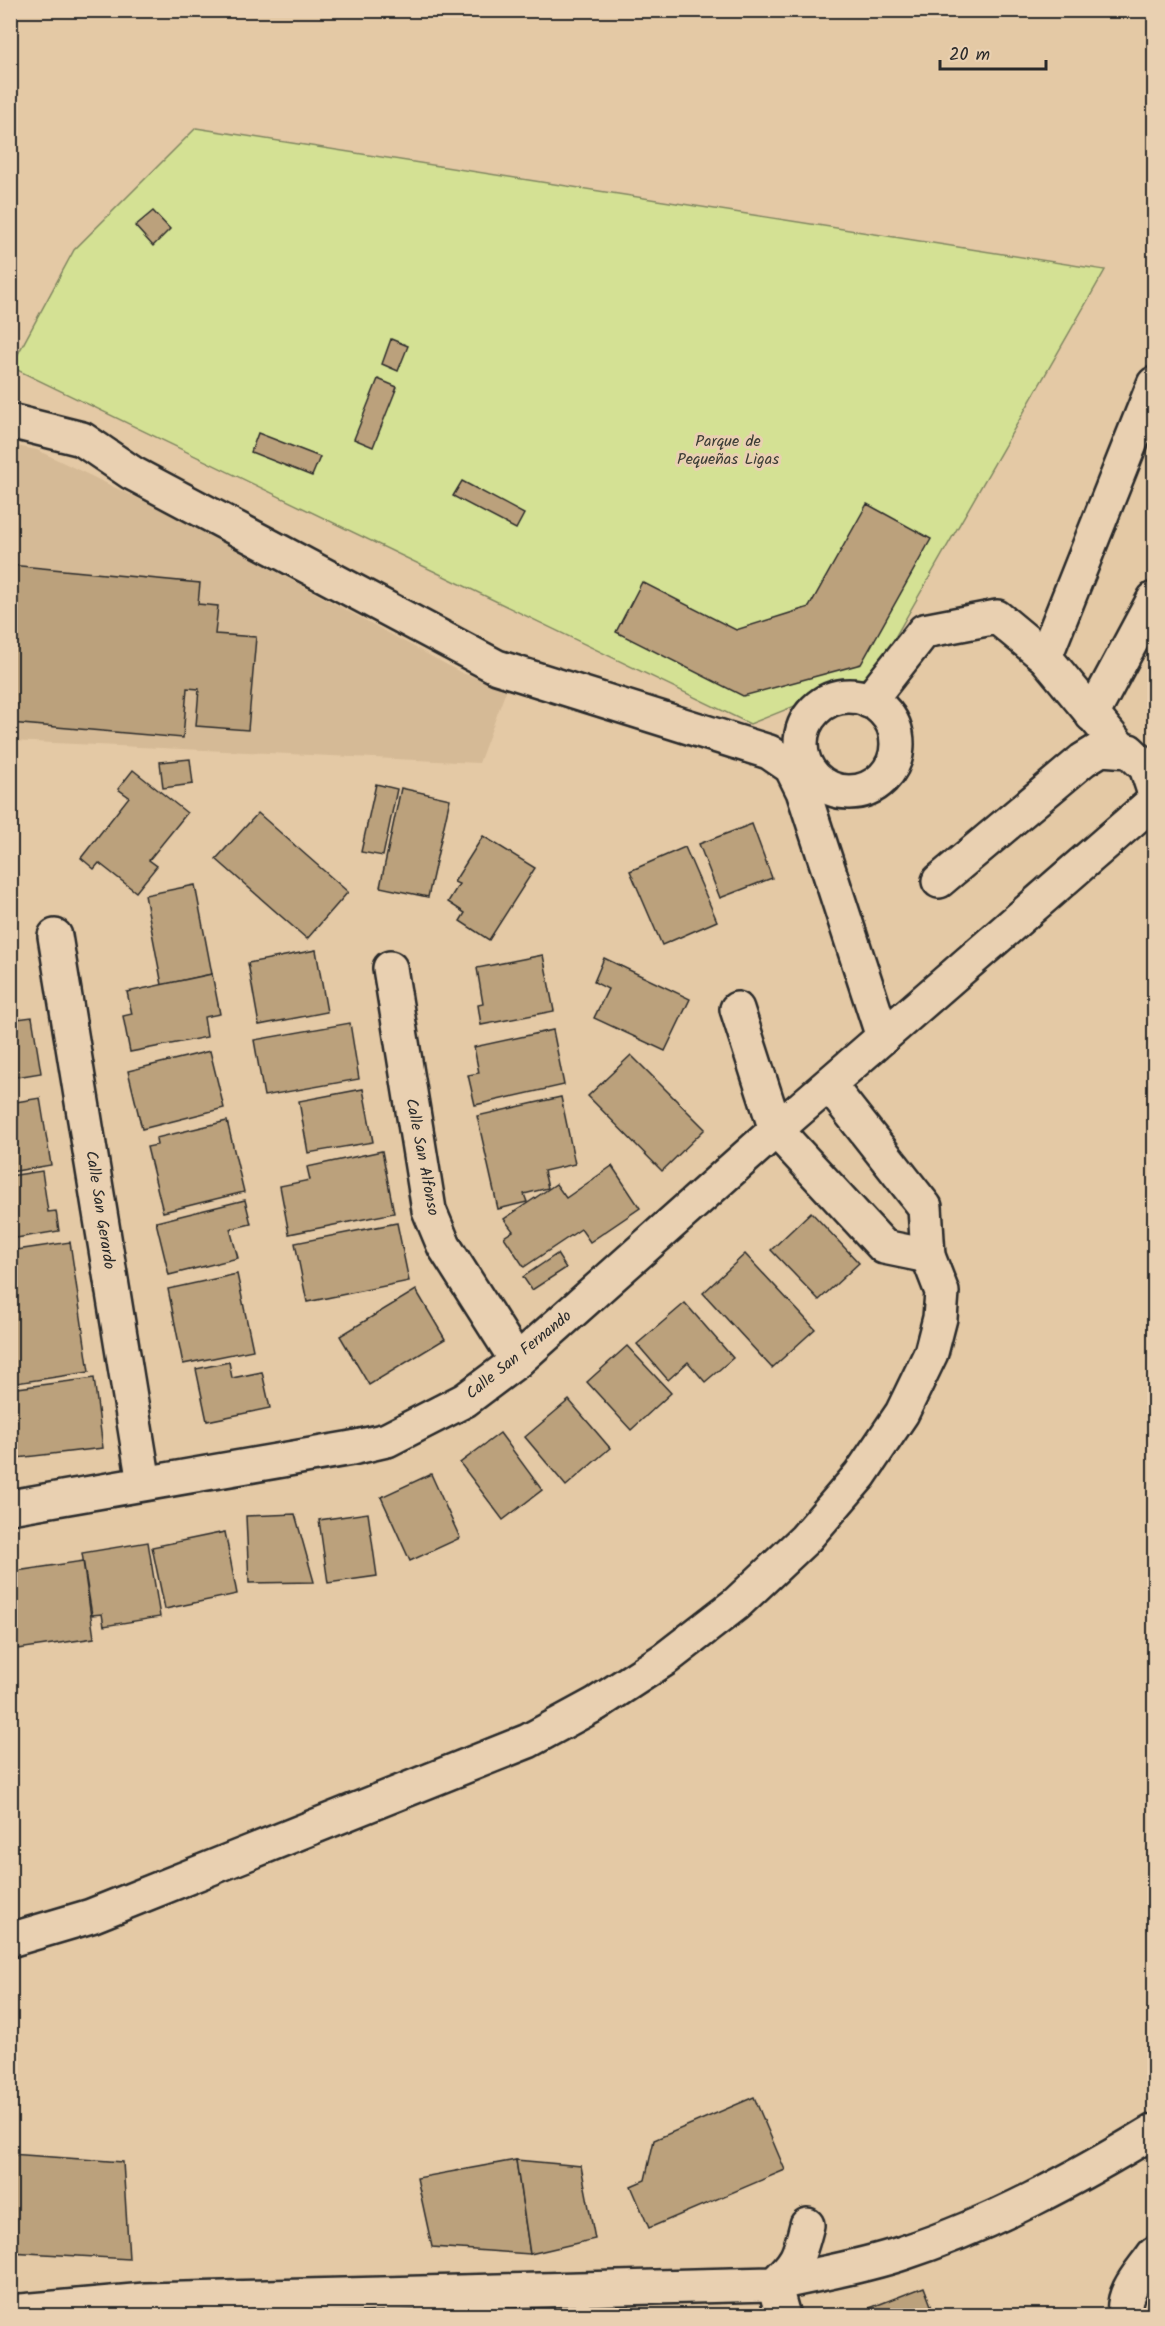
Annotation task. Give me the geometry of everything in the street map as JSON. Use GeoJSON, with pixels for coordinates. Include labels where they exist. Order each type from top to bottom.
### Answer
{"type":"FeatureCollection","features":[{"type":"Feature","properties":{"kind":"street"},"geometry":{"type":"LineString","coordinates":[[1045,657],[1155,384]]}},
{"type":"Feature","properties":{"kind":"street"},"geometry":{"type":"LineString","coordinates":[[10,421],[82,439],[132,473],[496,667],[796,761],[816,779],[840,791],[867,788],[879,781],[888,771],[894,758],[895,732],[890,719],[881,708],[857,697],[843,696],[818,707],[809,717],[803,729],[796,761],[803,791],[883,1037]]}},
{"type":"Feature","properties":{"kind":"street"},"geometry":{"type":"LineString","coordinates":[[1092,715],[1155,599]]}},
{"type":"Feature","properties":{"kind":"street"},"geometry":{"type":"LineString","coordinates":[[869,701],[924,631],[997,617],[1045,657],[1122,750]]}},
{"type":"Feature","properties":{"kind":"street"},"geometry":{"type":"LineString","coordinates":[[939,881],[1083,760],[1101,749],[1129,751],[1146,767],[1155,791]]}},
{"type":"Feature","properties":{"kind":"street","name":"Calle San Fernando"},"geometry":{"type":"LineString","coordinates":[[10,1507],[387,1440],[465,1400],[517,1361],[776,1130],[1155,801]]}},
{"type":"Feature","properties":{"kind":"street","name":"Calle San Gerardo"},"geometry":{"type":"LineString","coordinates":[[55,936],[144,1483]]}},
{"type":"Feature","properties":{"kind":"street","name":"Calle San Alfonso"},"geometry":{"type":"LineString","coordinates":[[390,968],[429,1210],[444,1246],[517,1361]]}},
{"type":"Feature","properties":{"kind":"street"},"geometry":{"type":"LineString","coordinates":[[737,1009],[776,1130],[884,1247],[928,1256]]}},
{"type":"Feature","properties":{"kind":"street"},"geometry":{"type":"LineString","coordinates":[[10,1940],[91,1916],[528,1741],[596,1704],[665,1659],[736,1604],[805,1539],[860,1475],[902,1413],[931,1353],[940,1318],[942,1292],[928,1256],[925,1207],[829,1085]]}},
{"type":"Feature","properties":{"kind":"street"},"geometry":{"type":"LineString","coordinates":[[10,2312],[145,2300],[237,2307],[774,2284],[903,2253],[984,2222],[1054,2188],[1155,2131]]}},
{"type":"Feature","properties":{"kind":"street"},"geometry":{"type":"LineString","coordinates":[[774,2284],[791,2269],[799,2257],[807,2225]]}},
{"type":"Feature","properties":{"kind":"street"},"geometry":{"type":"LineString","coordinates":[[1125,2316],[1124,2306],[1130,2286],[1155,2254]]}},
{"type":"Feature","properties":{"kind":"street"},"geometry":{"type":"LineString","coordinates":[[774,2284],[783,2316]]}},
{"type":"Feature","properties":{"kind":"shaded area"},"geometry":{"type":"Polygon","coordinates":[[[11,445],[37,450],[164,511],[462,673],[507,688],[479,763],[11,741],[11,445]]]}},
{"type":"Feature","properties":{"kind":"green space","name":"Parque de Pequeñas Ligas"},"geometry":{"type":"Polygon","coordinates":[[[196,128],[1105,270],[874,674],[750,724],[11,367],[74,250],[196,128]]]}},
{"type":"Feature","properties":{"kind":"building"},"geometry":{"type":"Polygon","coordinates":[[[153,211],[170,229],[153,246],[135,226],[153,211]]]}},
{"type":"Feature","properties":{"kind":"building"},"geometry":{"type":"Polygon","coordinates":[[[391,339],[408,346],[398,371],[382,364],[391,339]]]}},
{"type":"Feature","properties":{"kind":"building"},"geometry":{"type":"Polygon","coordinates":[[[378,379],[397,387],[373,447],[354,439],[378,379]]]}},
{"type":"Feature","properties":{"kind":"building"},"geometry":{"type":"Polygon","coordinates":[[[258,433],[320,457],[312,476],[251,452],[258,433]]]}},
{"type":"Feature","properties":{"kind":"building"},"geometry":{"type":"Polygon","coordinates":[[[462,481],[524,514],[516,529],[453,496],[462,481]]]}},
{"type":"Feature","properties":{"kind":"building"},"geometry":{"type":"Polygon","coordinates":[[[867,504],[931,539],[861,664],[743,696],[616,632],[642,582],[736,630],[809,607],[867,504]]]}},
{"type":"Feature","properties":{"kind":"building"},"geometry":{"type":"Polygon","coordinates":[[[10,565],[200,583],[198,604],[218,606],[215,634],[256,637],[248,730],[196,726],[199,689],[187,688],[183,738],[10,723],[10,565]]]}},
{"type":"Feature","properties":{"kind":"building"},"geometry":{"type":"Polygon","coordinates":[[[190,759],[193,784],[163,788],[160,762],[190,759]]]}},
{"type":"Feature","properties":{"kind":"building"},"geometry":{"type":"Polygon","coordinates":[[[133,770],[187,813],[149,860],[157,866],[136,892],[99,863],[94,869],[81,858],[129,797],[118,789],[133,770]]]}},
{"type":"Feature","properties":{"kind":"building"},"geometry":{"type":"Polygon","coordinates":[[[376,784],[397,789],[383,856],[361,852],[376,784]]]}},
{"type":"Feature","properties":{"kind":"building"},"geometry":{"type":"Polygon","coordinates":[[[401,788],[450,799],[428,897],[380,887],[401,788]]]}},
{"type":"Feature","properties":{"kind":"building"},"geometry":{"type":"Polygon","coordinates":[[[258,813],[348,892],[307,939],[216,859],[258,813]]]}},
{"type":"Feature","properties":{"kind":"building"},"geometry":{"type":"Polygon","coordinates":[[[752,824],[772,878],[720,898],[699,844],[752,824]]]}},
{"type":"Feature","properties":{"kind":"building"},"geometry":{"type":"Polygon","coordinates":[[[483,836],[535,868],[489,940],[460,921],[465,913],[448,902],[459,884],[454,882],[483,836]]]}},
{"type":"Feature","properties":{"kind":"building"},"geometry":{"type":"Polygon","coordinates":[[[685,847],[717,921],[662,945],[630,871],[685,847]]]}},
{"type":"Feature","properties":{"kind":"building"},"geometry":{"type":"Polygon","coordinates":[[[195,885],[212,974],[162,985],[145,895],[195,885]]]}},
{"type":"Feature","properties":{"kind":"building"},"geometry":{"type":"Polygon","coordinates":[[[316,950],[327,1012],[259,1025],[248,963],[316,950]]]}},
{"type":"Feature","properties":{"kind":"building"},"geometry":{"type":"Polygon","coordinates":[[[543,955],[554,1011],[481,1025],[478,1005],[483,1004],[477,968],[543,955]]]}},
{"type":"Feature","properties":{"kind":"building"},"geometry":{"type":"Polygon","coordinates":[[[604,958],[690,999],[665,1051],[594,1018],[608,989],[594,982],[604,958]]]}},
{"type":"Feature","properties":{"kind":"building"},"geometry":{"type":"Polygon","coordinates":[[[212,974],[220,1014],[204,1017],[207,1037],[130,1052],[123,1016],[132,1014],[127,992],[212,974]]]}},
{"type":"Feature","properties":{"kind":"building"},"geometry":{"type":"Polygon","coordinates":[[[32,1017],[41,1073],[10,1078],[10,1020],[32,1017]]]}},
{"type":"Feature","properties":{"kind":"building"},"geometry":{"type":"Polygon","coordinates":[[[350,1023],[359,1079],[264,1096],[254,1040],[350,1023]]]}},
{"type":"Feature","properties":{"kind":"building"},"geometry":{"type":"Polygon","coordinates":[[[553,1030],[564,1085],[475,1105],[468,1075],[479,1073],[474,1047],[553,1030]]]}},
{"type":"Feature","properties":{"kind":"building"},"geometry":{"type":"Polygon","coordinates":[[[210,1051],[224,1108],[142,1129],[128,1071],[210,1051]]]}},
{"type":"Feature","properties":{"kind":"building"},"geometry":{"type":"Polygon","coordinates":[[[631,1055],[705,1129],[662,1171],[588,1096],[631,1055]]]}},
{"type":"Feature","properties":{"kind":"building"},"geometry":{"type":"Polygon","coordinates":[[[363,1089],[373,1142],[308,1153],[299,1101],[363,1089]]]}},
{"type":"Feature","properties":{"kind":"building"},"geometry":{"type":"Polygon","coordinates":[[[561,1097],[575,1164],[544,1171],[548,1188],[524,1194],[527,1202],[498,1209],[477,1116],[561,1097]]]}},
{"type":"Feature","properties":{"kind":"building"},"geometry":{"type":"Polygon","coordinates":[[[40,1098],[51,1165],[10,1172],[10,1103],[40,1098]]]}},
{"type":"Feature","properties":{"kind":"building"},"geometry":{"type":"Polygon","coordinates":[[[227,1121],[244,1192],[163,1212],[147,1147],[157,1145],[156,1138],[227,1121]]]}},
{"type":"Feature","properties":{"kind":"building"},"geometry":{"type":"Polygon","coordinates":[[[382,1151],[394,1213],[289,1234],[280,1186],[310,1180],[307,1167],[382,1151]]]}},
{"type":"Feature","properties":{"kind":"building"},"geometry":{"type":"Polygon","coordinates":[[[612,1166],[640,1208],[590,1242],[581,1229],[524,1267],[504,1237],[513,1231],[504,1219],[556,1184],[566,1198],[612,1166]]]}},
{"type":"Feature","properties":{"kind":"building"},"geometry":{"type":"Polygon","coordinates":[[[42,1171],[48,1212],[56,1211],[59,1231],[10,1239],[10,1176],[42,1171]]]}},
{"type":"Feature","properties":{"kind":"building"},"geometry":{"type":"Polygon","coordinates":[[[245,1200],[251,1224],[230,1229],[238,1258],[169,1275],[156,1222],[245,1200]]]}},
{"type":"Feature","properties":{"kind":"building"},"geometry":{"type":"Polygon","coordinates":[[[811,1212],[859,1263],[819,1300],[771,1250],[811,1212]]]}},
{"type":"Feature","properties":{"kind":"building"},"geometry":{"type":"Polygon","coordinates":[[[397,1223],[409,1281],[307,1302],[295,1243],[397,1223]]]}},
{"type":"Feature","properties":{"kind":"building"},"geometry":{"type":"Polygon","coordinates":[[[70,1242],[89,1372],[10,1384],[10,1251],[70,1242]]]}},
{"type":"Feature","properties":{"kind":"building"},"geometry":{"type":"Polygon","coordinates":[[[557,1254],[566,1268],[532,1290],[523,1277],[557,1254]]]}},
{"type":"Feature","properties":{"kind":"building"},"geometry":{"type":"Polygon","coordinates":[[[745,1254],[815,1329],[772,1368],[703,1293],[745,1254]]]}},
{"type":"Feature","properties":{"kind":"building"},"geometry":{"type":"Polygon","coordinates":[[[237,1274],[253,1350],[183,1364],[168,1289],[237,1274]]]}},
{"type":"Feature","properties":{"kind":"building"},"geometry":{"type":"Polygon","coordinates":[[[416,1290],[445,1339],[369,1385],[340,1336],[416,1290]]]}},
{"type":"Feature","properties":{"kind":"building"},"geometry":{"type":"Polygon","coordinates":[[[685,1303],[733,1358],[705,1382],[688,1362],[668,1380],[637,1344],[685,1303]]]}},
{"type":"Feature","properties":{"kind":"building"},"geometry":{"type":"Polygon","coordinates":[[[627,1346],[671,1393],[631,1430],[587,1382],[627,1346]]]}},
{"type":"Feature","properties":{"kind":"building"},"geometry":{"type":"Polygon","coordinates":[[[229,1362],[232,1378],[262,1372],[270,1408],[207,1421],[196,1369],[229,1362]]]}},
{"type":"Feature","properties":{"kind":"building"},"geometry":{"type":"Polygon","coordinates":[[[94,1378],[103,1448],[17,1458],[10,1389],[94,1378]]]}},
{"type":"Feature","properties":{"kind":"building"},"geometry":{"type":"Polygon","coordinates":[[[569,1400],[610,1448],[566,1486],[525,1437],[569,1400]]]}},
{"type":"Feature","properties":{"kind":"building"},"geometry":{"type":"Polygon","coordinates":[[[500,1433],[542,1490],[503,1520],[460,1463],[500,1433]]]}},
{"type":"Feature","properties":{"kind":"building"},"geometry":{"type":"Polygon","coordinates":[[[431,1474],[460,1538],[410,1561],[381,1497],[431,1474]]]}},
{"type":"Feature","properties":{"kind":"building"},"geometry":{"type":"Polygon","coordinates":[[[368,1513],[377,1576],[328,1583],[319,1520],[368,1513]]]}},
{"type":"Feature","properties":{"kind":"building"},"geometry":{"type":"Polygon","coordinates":[[[295,1514],[314,1582],[249,1583],[246,1516],[295,1514]]]}},
{"type":"Feature","properties":{"kind":"building"},"geometry":{"type":"Polygon","coordinates":[[[225,1532],[237,1594],[165,1609],[152,1547],[225,1532]]]}},
{"type":"Feature","properties":{"kind":"building"},"geometry":{"type":"Polygon","coordinates":[[[148,1542],[160,1617],[104,1626],[102,1614],[92,1615],[82,1553],[148,1542]]]}},
{"type":"Feature","properties":{"kind":"building"},"geometry":{"type":"Polygon","coordinates":[[[83,1561],[94,1638],[18,1649],[10,1602],[10,1572],[83,1561]]]}},
{"type":"Feature","properties":{"kind":"building"},"geometry":{"type":"Polygon","coordinates":[[[10,1606],[15,1640],[10,1640],[10,1606]]]}},
{"type":"Feature","properties":{"kind":"building"},"geometry":{"type":"Polygon","coordinates":[[[754,2097],[785,2170],[649,2228],[631,2186],[645,2180],[654,2140],[754,2097]]]}},
{"type":"Feature","properties":{"kind":"building"},"geometry":{"type":"Polygon","coordinates":[[[10,2154],[123,2162],[129,2259],[10,2252],[10,2154]]]}},
{"type":"Feature","properties":{"kind":"building"},"geometry":{"type":"Polygon","coordinates":[[[516,2160],[530,2254],[432,2247],[417,2178],[516,2160]]]}},
{"type":"Feature","properties":{"kind":"building"},"geometry":{"type":"Polygon","coordinates":[[[516,2160],[581,2166],[595,2239],[530,2254],[516,2160]]]}},
{"type":"Feature","properties":{"kind":"building"},"geometry":{"type":"Polygon","coordinates":[[[924,2287],[935,2316],[849,2316],[924,2287]]]}}]}
